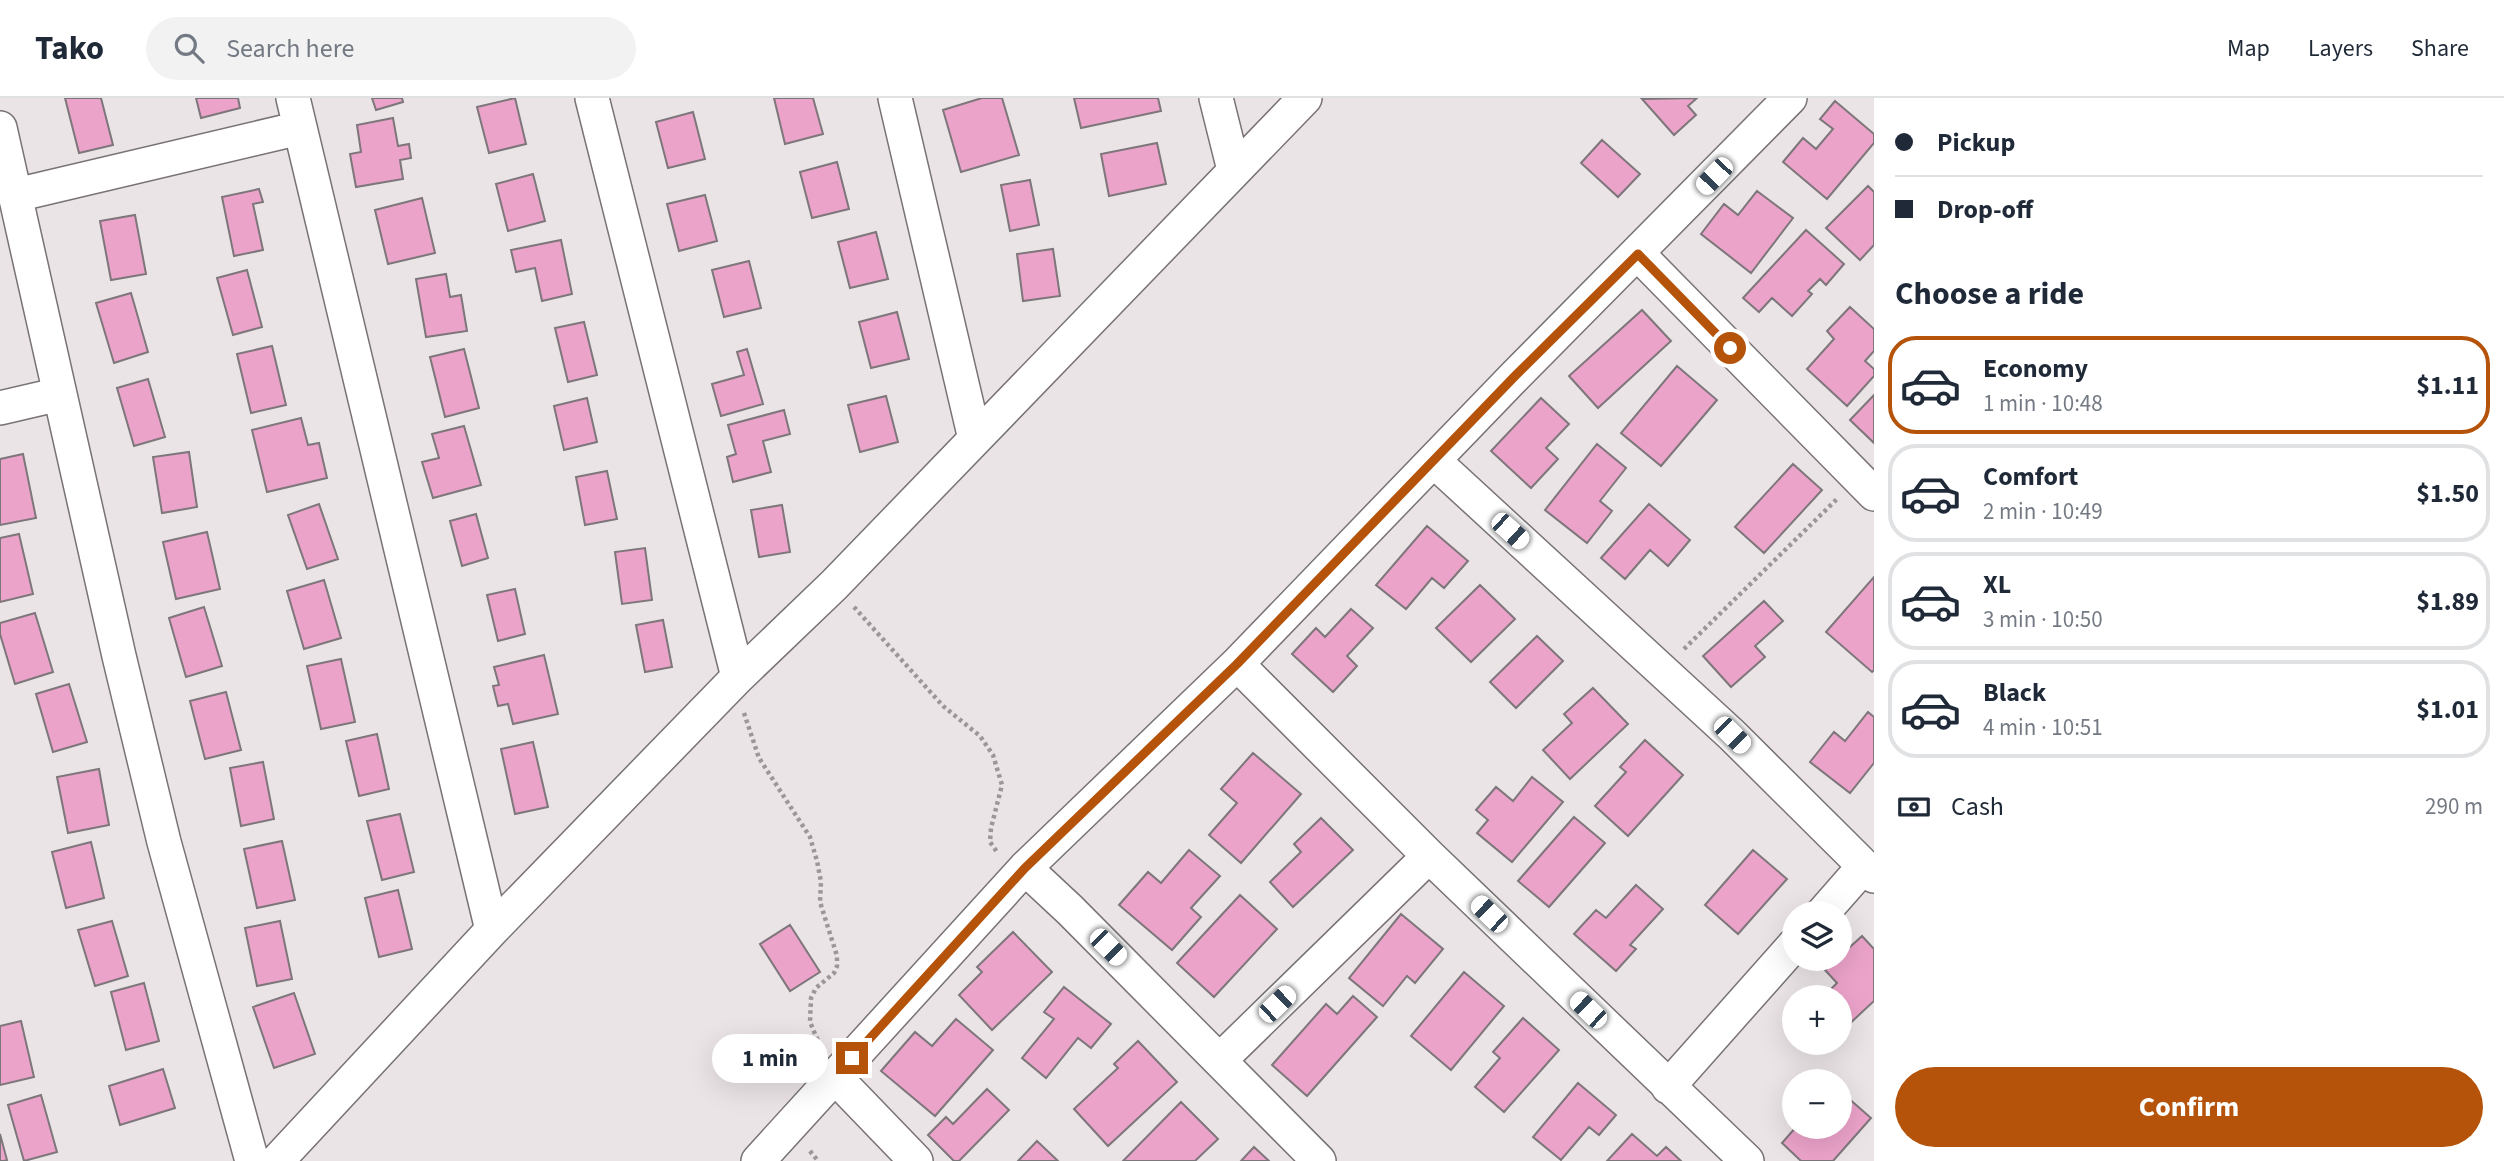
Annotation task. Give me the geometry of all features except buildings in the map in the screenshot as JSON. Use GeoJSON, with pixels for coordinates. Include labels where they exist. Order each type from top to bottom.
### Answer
{"type":"FeatureCollection","features":[{"type":"Feature","properties":{"kind":"street"},"geometry":{"type":"LineString","coordinates":[[592,98],[738,677]]}},
{"type":"Feature","properties":{"kind":"street"},"geometry":{"type":"LineString","coordinates":[[895,98],[975,439]]}},
{"type":"Feature","properties":{"kind":"street"},"geometry":{"type":"LineString","coordinates":[[1216,98],[1234,170]]}},
{"type":"Feature","properties":{"kind":"street"},"geometry":{"type":"LineString","coordinates":[[288,1157],[492,930],[738,677],[834,585],[1305,98]]}},
{"type":"Feature","properties":{"kind":"street"},"geometry":{"type":"LineString","coordinates":[[758,1161],[1025,868],[1237,664],[1515,376],[1790,98]]}},
{"type":"Feature","properties":{"kind":"street"},"geometry":{"type":"LineString","coordinates":[[16,195],[297,113],[492,930]]}},
{"type":"Feature","properties":{"kind":"street"},"geometry":{"type":"LineString","coordinates":[[0,128],[119,656],[164,842],[253,1161]]}},
{"type":"Feature","properties":{"kind":"street"},"geometry":{"type":"LineString","coordinates":[[1638,254],[1866,486]]}},
{"type":"Feature","properties":{"kind":"street"},"geometry":{"type":"LineString","coordinates":[[0,408],[60,394]]}},
{"type":"Feature","properties":{"kind":"street"},"geometry":{"type":"LineString","coordinates":[[1434,461],[1732,735],[1869,871],[1836,901]]}},
{"type":"Feature","properties":{"kind":"street"},"geometry":{"type":"LineString","coordinates":[[1237,664],[1429,856],[1747,1161]]}},
{"type":"Feature","properties":{"kind":"street"},"geometry":{"type":"LineString","coordinates":[[1220,1060],[1429,856]]}},
{"type":"Feature","properties":{"kind":"street"},"geometry":{"type":"LineString","coordinates":[[1025,868],[1319,1161]]}},
{"type":"Feature","properties":{"kind":"street"},"geometry":{"type":"LineString","coordinates":[[1668,1087],[1782,959]]}},
{"type":"Feature","properties":{"kind":"street"},"geometry":{"type":"LineString","coordinates":[[835,1077],[916,1161]]}},
{"type":"Feature","properties":{"kind":"path"},"geometry":{"type":"LineString","coordinates":[[1663,670],[1866,486]]}},
{"type":"Feature","properties":{"kind":"path"},"geometry":{"type":"LineString","coordinates":[[834,585],[943,706],[980,736],[987,746],[993,755],[1002,785],[990,842],[995,851],[1025,868]]}},
{"type":"Feature","properties":{"kind":"path"},"geometry":{"type":"LineString","coordinates":[[738,677],[746,723],[755,749],[810,837],[817,861],[821,882],[820,902],[837,956],[837,966],[834,973],[816,988],[811,998],[809,1013],[815,1034],[835,1077]]}},
{"type":"Feature","properties":{"kind":"route"},"geometry":{"type":"LineString","coordinates":[[852,1058],[1025,868],[1237,664],[1515,376],[1638,254],[1730,348]]}}]}
